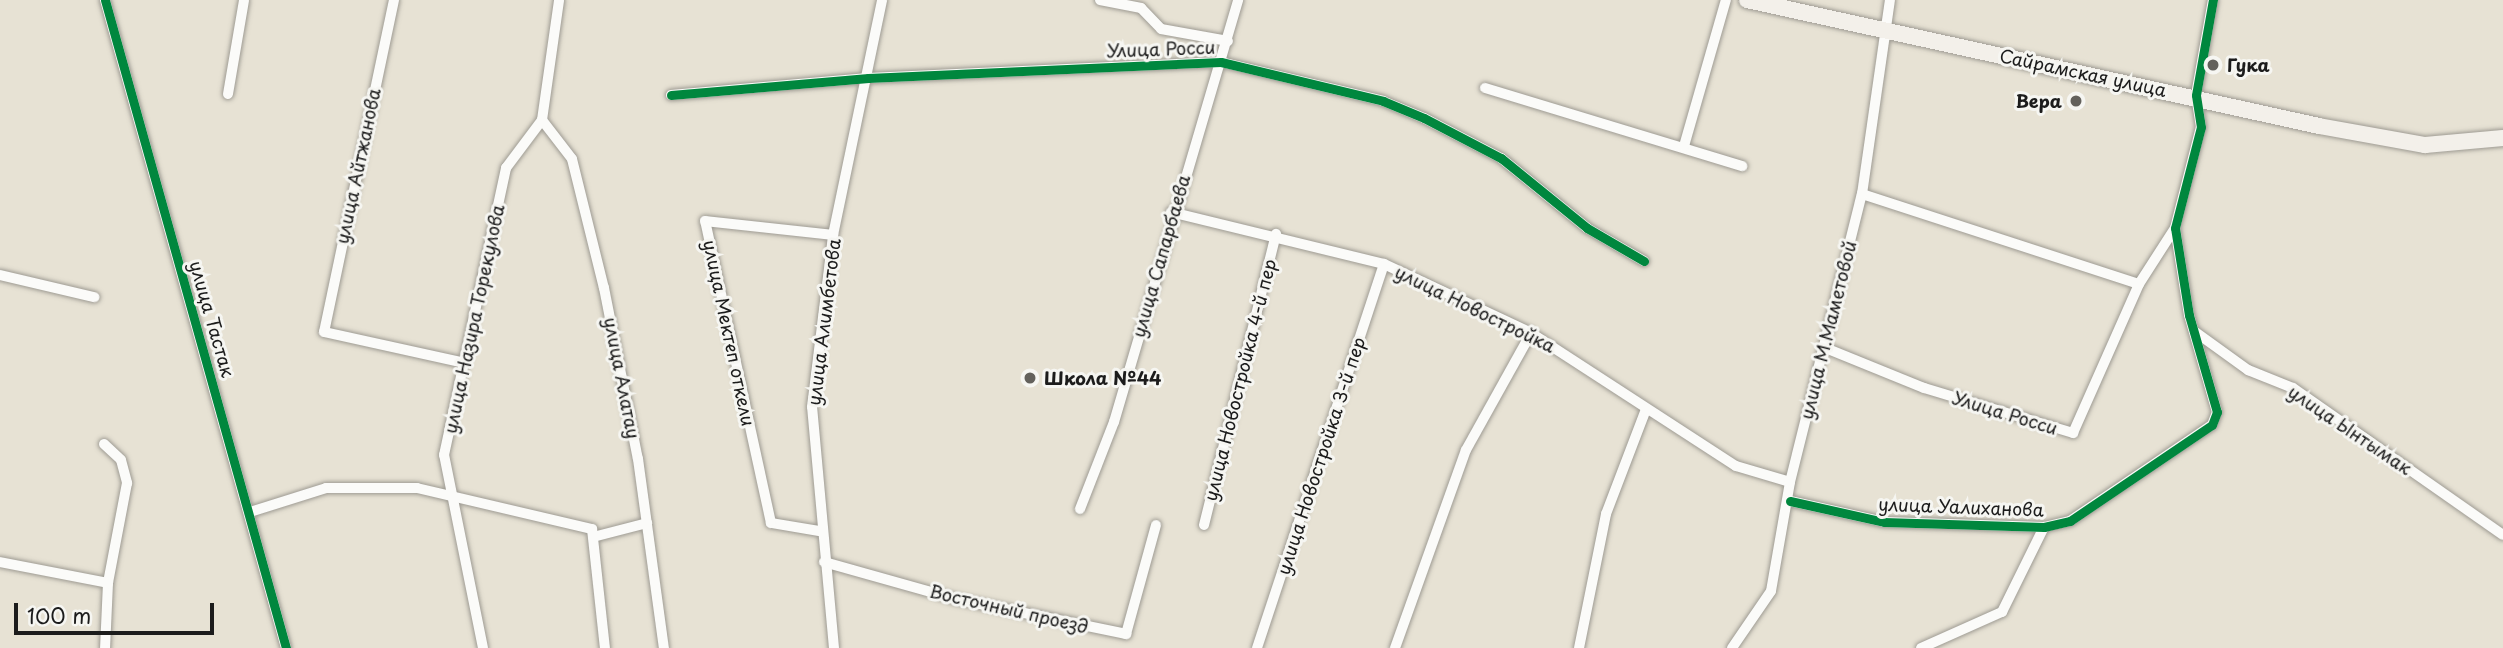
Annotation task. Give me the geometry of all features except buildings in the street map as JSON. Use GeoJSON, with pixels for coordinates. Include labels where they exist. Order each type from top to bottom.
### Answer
{"type":"FeatureCollection","features":[{"type":"Feature","properties":{"kind":"main road","name":"Сайрамская улица"},"geometry":{"type":"LineString","coordinates":[[1747,0],[2426,145],[2503,138]]}},
{"type":"Feature","properties":{"kind":"street","name":"улица Тастак"},"geometry":{"type":"LineString","coordinates":[[105,0],[286,648]]}},
{"type":"Feature","properties":{"kind":"street"},"geometry":{"type":"LineString","coordinates":[[228,94],[244,0]]}},
{"type":"Feature","properties":{"kind":"street","name":"улица Айтжанова"},"geometry":{"type":"LineString","coordinates":[[394,0],[324,332],[465,363]]}},
{"type":"Feature","properties":{"kind":"street","name":"улица Назира Торекулова"},"geometry":{"type":"LineString","coordinates":[[483,648],[447,490],[444,455],[506,168],[542,120],[559,0]]}},
{"type":"Feature","properties":{"kind":"street","name":"улица Алимбетова"},"geometry":{"type":"LineString","coordinates":[[834,648],[819,531],[812,407],[833,235],[868,78],[882,0]]}},
{"type":"Feature","properties":{"kind":"street","name":"Улица Росси"},"geometry":{"type":"LineString","coordinates":[[1100,0],[1141,8],[1161,29],[1228,41]]}},
{"type":"Feature","properties":{"kind":"street","name":"улица Сапарбаева"},"geometry":{"type":"LineString","coordinates":[[1080,509],[1114,422],[1171,212],[1228,41],[1238,0]]}},
{"type":"Feature","properties":{"kind":"street"},"geometry":{"type":"LineString","coordinates":[[1684,146],[1726,0]]}},
{"type":"Feature","properties":{"kind":"street","name":"улица М.Маметовой"},"geometry":{"type":"LineString","coordinates":[[1732,648],[1771,592],[1790,501],[1790,482],[1862,194],[1890,0]]}},
{"type":"Feature","properties":{"kind":"street","name":"улица Уалиханова"},"geometry":{"type":"LineString","coordinates":[[1790,501],[1884,522],[2044,527],[2070,522],[2212,425],[2217,412],[2193,331],[2175,228],[2201,127],[2196,95],[2214,0]]}},
{"type":"Feature","properties":{"kind":"street","name":"Улица Росси"},"geometry":{"type":"LineString","coordinates":[[671,95],[868,78],[1221,62],[1383,101],[1424,118],[1501,158],[1587,228],[1644,261]]}},
{"type":"Feature","properties":{"kind":"street"},"geometry":{"type":"LineString","coordinates":[[1485,88],[1684,146],[1742,166]]}},
{"type":"Feature","properties":{"kind":"street","name":"улица Алатау"},"geometry":{"type":"LineString","coordinates":[[542,120],[572,159],[604,288],[647,523],[664,648]]}},
{"type":"Feature","properties":{"kind":"street"},"geometry":{"type":"LineString","coordinates":[[1862,194],[2139,284]]}},
{"type":"Feature","properties":{"kind":"street","name":"улица Новостройка"},"geometry":{"type":"LineString","coordinates":[[1171,212],[1276,234],[1384,264],[1531,332],[1736,466],[1790,482]]}},
{"type":"Feature","properties":{"kind":"street","name":"улица Мектеп откели"},"geometry":{"type":"LineString","coordinates":[[819,531],[771,523],[705,221],[833,235]]}},
{"type":"Feature","properties":{"kind":"street","name":"Улица Росси"},"geometry":{"type":"LineString","coordinates":[[1823,347],[1924,388],[2073,433],[2139,284],[2175,228]]}},
{"type":"Feature","properties":{"kind":"street","name":"улица Новостройка 4-й пер"},"geometry":{"type":"LineString","coordinates":[[1204,525],[1276,234]]}},
{"type":"Feature","properties":{"kind":"street","name":"улица Новостройка 3-й пер"},"geometry":{"type":"LineString","coordinates":[[1257,648],[1384,264]]}},
{"type":"Feature","properties":{"kind":"street"},"geometry":{"type":"LineString","coordinates":[[0,275],[94,297]]}},
{"type":"Feature","properties":{"kind":"street","name":"улица Ынтымак"},"geometry":{"type":"LineString","coordinates":[[2193,331],[2248,370],[2293,388],[2503,535]]}},
{"type":"Feature","properties":{"kind":"street"},"geometry":{"type":"LineString","coordinates":[[1395,648],[1466,450],[1531,332]]}},
{"type":"Feature","properties":{"kind":"street"},"geometry":{"type":"LineString","coordinates":[[1579,648],[1606,514],[1646,409]]}},
{"type":"Feature","properties":{"kind":"street"},"geometry":{"type":"LineString","coordinates":[[104,444],[121,460],[127,483],[108,583],[105,648]]}},
{"type":"Feature","properties":{"kind":"street"},"geometry":{"type":"LineString","coordinates":[[250,512],[326,488],[447,490],[592,533],[647,523]]}},
{"type":"Feature","properties":{"kind":"street","name":"Восточный проезд"},"geometry":{"type":"LineString","coordinates":[[824,562],[956,599],[1125,634],[1156,525]]}},
{"type":"Feature","properties":{"kind":"street"},"geometry":{"type":"LineString","coordinates":[[1921,648],[2002,612],[2044,527]]}},
{"type":"Feature","properties":{"kind":"street"},"geometry":{"type":"LineString","coordinates":[[592,533],[606,648]]}},
{"type":"Feature","properties":{"kind":"street"},"geometry":{"type":"LineString","coordinates":[[0,562],[108,583]]}},
{"type":"Feature","properties":{"kind":"cycle path"},"geometry":{"type":"LineString","coordinates":[[105,0],[286,648]]}},
{"type":"Feature","properties":{"kind":"cycle path"},"geometry":{"type":"LineString","coordinates":[[1790,501],[1884,522],[2044,527],[2070,521],[2212,425],[2217,412],[2189,315],[2175,228],[2201,127],[2196,95],[2213,0]]}},
{"type":"Feature","properties":{"kind":"cycle path"},"geometry":{"type":"LineString","coordinates":[[671,95],[868,78],[1221,62],[1383,101],[1424,118],[1501,158],[1587,228],[1644,261]]}},
{"type":"Feature","properties":{"kind":"place","name":"Гука"},"geometry":{"type":"Point","coordinates":[2213,65]}},
{"type":"Feature","properties":{"kind":"place","name":"Вера"},"geometry":{"type":"Point","coordinates":[2076,101]}},
{"type":"Feature","properties":{"kind":"place","name":"Школа №44"},"geometry":{"type":"Point","coordinates":[1030,378]}}]}
